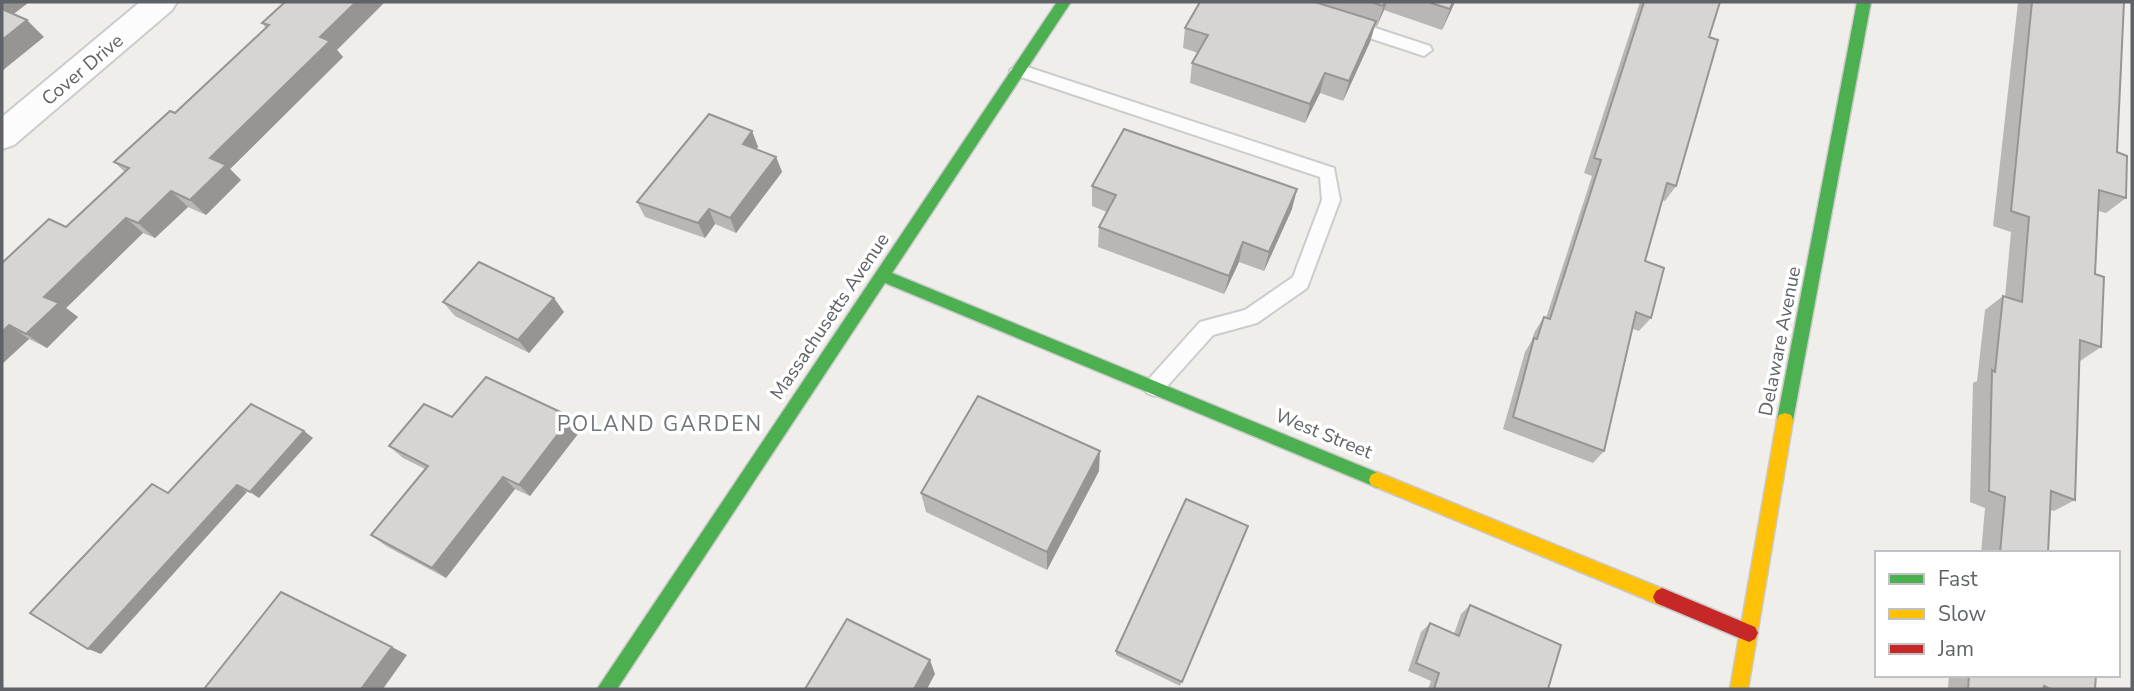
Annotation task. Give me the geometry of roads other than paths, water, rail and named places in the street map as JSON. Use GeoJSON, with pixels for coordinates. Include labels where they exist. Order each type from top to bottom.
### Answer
{"type":"FeatureCollection","features":[{"type":"Feature","properties":{"kind":"street","name":"Cover Drive"},"geometry":{"type":"LineString","coordinates":[[2,136],[161,2]]}},
{"type":"Feature","properties":{"kind":"street","name":"Massachusetts Avenue"},"geometry":{"type":"LineString","coordinates":[[606,689],[1064,2]]}},
{"type":"Feature","properties":{"kind":"street","name":"Delaware Avenue"},"geometry":{"type":"LineString","coordinates":[[1739,689],[1760,555],[1864,2]]}},
{"type":"Feature","properties":{"kind":"street","name":"West Street"},"geometry":{"type":"LineString","coordinates":[[881,275],[1749,633]]}},
{"type":"Feature","properties":{"kind":"lane"},"geometry":{"type":"LineString","coordinates":[[1334,21],[1424,50]]}},
{"type":"Feature","properties":{"kind":"lane"},"geometry":{"type":"LineString","coordinates":[[1018,70],[1310,164],[1328,173],[1331,200],[1300,282],[1250,317],[1207,328],[1154,387]]}},
{"type":"Feature","properties":{"kind":"district","name":"POLAND GARDEN"},"geometry":{"type":"Point","coordinates":[660,424]}}]}
